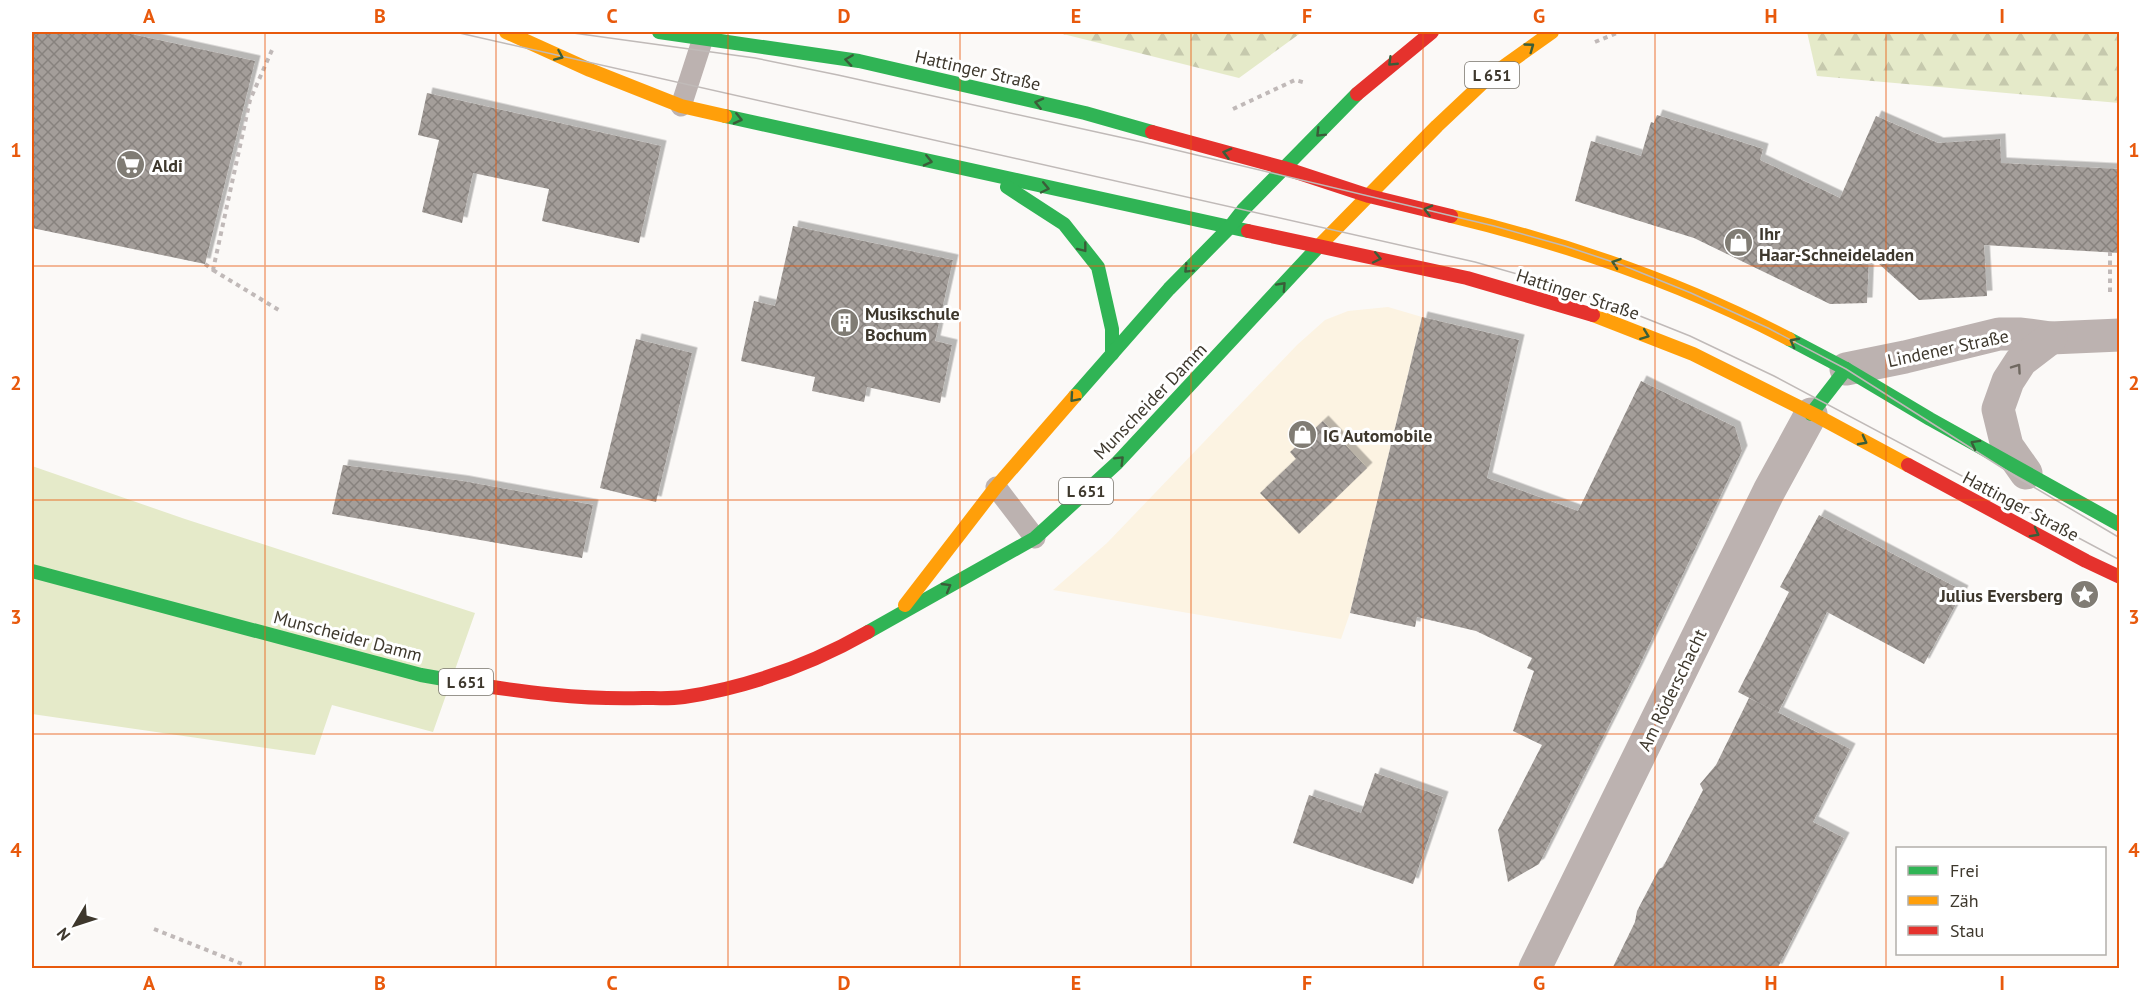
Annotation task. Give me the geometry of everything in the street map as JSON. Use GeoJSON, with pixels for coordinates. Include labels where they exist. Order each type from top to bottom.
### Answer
{"type":"FeatureCollection","features":[{"type":"Feature","properties":{"kind":"main road","name":"Hattinger Straße"},"geometry":{"type":"LineString","coordinates":[[506,32],[590,70],[681,106],[1229,228],[1467,278],[1580,310],[1693,354],[2120,577]]}},
{"type":"Feature","properties":{"kind":"main road","name":"Hattinger Straße"},"geometry":{"type":"LineString","coordinates":[[659,32],[705,34],[781,51],[859,61],[1085,113],[1284,168],[1369,196],[1511,230],[1622,265],[1768,328],[1846,369],[2120,525]]}},
{"type":"Feature","properties":{"kind":"main road","name":"L 651"},"geometry":{"type":"LineString","coordinates":[[1229,228],[1243,210],[1355,98],[1400,55],[1432,32]]}},
{"type":"Feature","properties":{"kind":"main road","name":"L 651"},"geometry":{"type":"LineString","coordinates":[[1320,246],[1437,126],[1489,77],[1552,32]]}},
{"type":"Feature","properties":{"kind":"main road","name":"Hattinger Straße"},"geometry":{"type":"LineString","coordinates":[[988,175],[1064,224],[1098,267],[1112,329],[1112,354]]}},
{"type":"Feature","properties":{"kind":"main road","name":"Munscheider Damm"},"geometry":{"type":"LineString","coordinates":[[897,616],[996,487],[1169,289],[1229,228]]}},
{"type":"Feature","properties":{"kind":"main road","name":"Munscheider Damm"},"geometry":{"type":"LineString","coordinates":[[32,571],[422,675],[518,691],[608,699],[682,697],[759,681],[831,653],[1035,538],[1117,463],[1320,246]]}},
{"type":"Feature","properties":{"kind":"main road"},"geometry":{"type":"LineString","coordinates":[[1811,414],[1846,369]]}},
{"type":"Feature","properties":{"kind":"street","name":"Lindener Straße"},"geometry":{"type":"LineString","coordinates":[[1846,369],[1999,334],[2051,338],[2120,335]]}},
{"type":"Feature","properties":{"kind":"street","name":"Lindener Straße"},"geometry":{"type":"LineString","coordinates":[[2026,473],[2007,446],[1998,409],[2008,381],[2021,361],[2051,338]]}},
{"type":"Feature","properties":{"kind":"street","name":"Am Röderschacht"},"geometry":{"type":"LineString","coordinates":[[1535,969],[1764,501],[1811,414]]}},
{"type":"Feature","properties":{"kind":"lane"},"geometry":{"type":"LineString","coordinates":[[681,106],[705,34]]}},
{"type":"Feature","properties":{"kind":"lane"},"geometry":{"type":"LineString","coordinates":[[996,487],[1035,538]]}},
{"type":"Feature","properties":{"kind":"path"},"geometry":{"type":"LineString","coordinates":[[213,270],[250,100],[272,50]]}},
{"type":"Feature","properties":{"kind":"path"},"geometry":{"type":"LineString","coordinates":[[1225,113],[1295,80],[1355,98]]}},
{"type":"Feature","properties":{"kind":"path"},"geometry":{"type":"LineString","coordinates":[[2110,252],[2110,298]]}},
{"type":"Feature","properties":{"kind":"path"},"geometry":{"type":"LineString","coordinates":[[205,264],[282,312]]}},
{"type":"Feature","properties":{"kind":"path"},"geometry":{"type":"LineString","coordinates":[[154,929],[242,963],[241,969]]}},
{"type":"Feature","properties":{"kind":"shaded area","name":"IG Automobile"},"geometry":{"type":"Polygon","coordinates":[[[1388,307],[1422,317],[1350,613],[1341,639],[1053,590],[1107,543],[1297,345],[1325,320],[1348,311],[1388,307]]]}},
{"type":"Feature","properties":{"kind":"green space"},"geometry":{"type":"Polygon","coordinates":[[[1055,32],[1302,32],[1239,78],[1055,32]]]}},
{"type":"Feature","properties":{"kind":"green space"},"geometry":{"type":"Polygon","coordinates":[[[1807,32],[2119,32],[2119,103],[1817,76],[1807,32]]]}},
{"type":"Feature","properties":{"kind":"green space"},"geometry":{"type":"Polygon","coordinates":[[[32,466],[185,519],[475,613],[433,732],[332,705],[315,755],[32,714],[32,466]]]}},
{"type":"Feature","properties":{"kind":"building","name":"Aldi"},"geometry":{"type":"Polygon","coordinates":[[[32,32],[122,32],[255,61],[205,264],[32,228],[32,32]]]}},
{"type":"Feature","properties":{"kind":"building"},"geometry":{"type":"Polygon","coordinates":[[[427,93],[661,146],[639,243],[542,221],[549,189],[473,173],[462,223],[422,212],[439,140],[418,135],[427,93]]]}},
{"type":"Feature","properties":{"kind":"building"},"geometry":{"type":"Polygon","coordinates":[[[1657,115],[1763,149],[1760,160],[1840,198],[1876,116],[1938,143],[2000,139],[2001,163],[2120,169],[2120,253],[1984,245],[1987,296],[1919,300],[1869,255],[1867,303],[1830,304],[1694,238],[1575,201],[1591,141],[1641,156],[1651,122],[1654,123],[1657,115]]]}},
{"type":"Feature","properties":{"kind":"building","name":"Musikschule Bochum"},"geometry":{"type":"Polygon","coordinates":[[[793,226],[953,260],[935,341],[952,345],[940,403],[867,387],[864,402],[812,391],[815,377],[741,361],[754,301],[775,306],[793,226]]]}},
{"type":"Feature","properties":{"kind":"building"},"geometry":{"type":"Polygon","coordinates":[[[1422,317],[1519,340],[1487,478],[1578,511],[1641,381],[1735,427],[1742,451],[1638,668],[1539,864],[1508,882],[1498,830],[1542,745],[1513,731],[1534,671],[1527,668],[1532,658],[1476,631],[1417,617],[1415,627],[1350,613],[1422,317]]]}},
{"type":"Feature","properties":{"kind":"building"},"geometry":{"type":"Polygon","coordinates":[[[636,339],[692,353],[656,502],[600,488],[636,339]]]}},
{"type":"Feature","properties":{"kind":"building"},"geometry":{"type":"Polygon","coordinates":[[[1323,421],[1367,468],[1299,534],[1260,493],[1296,459],[1290,452],[1323,421]]]}},
{"type":"Feature","properties":{"kind":"building"},"geometry":{"type":"Polygon","coordinates":[[[343,465],[463,481],[593,505],[582,558],[332,514],[343,465]]]}},
{"type":"Feature","properties":{"kind":"building"},"geometry":{"type":"Polygon","coordinates":[[[1819,515],[1963,591],[1924,664],[1827,612],[1778,713],[1738,692],[1789,592],[1780,587],[1819,515]]]}},
{"type":"Feature","properties":{"kind":"building"},"geometry":{"type":"Polygon","coordinates":[[[1749,698],[1850,749],[1813,822],[1844,838],[1777,969],[1612,969],[1635,922],[1637,911],[1703,790],[1700,784],[1716,765],[1749,698]]]}},
{"type":"Feature","properties":{"kind":"building"},"geometry":{"type":"Polygon","coordinates":[[[1375,773],[1443,797],[1413,884],[1293,843],[1309,795],[1361,813],[1375,773]]]}},
{"type":"Feature","properties":{"kind":"tram line"},"geometry":{"type":"LineString","coordinates":[[455,32],[1475,262],[1528,277],[1600,300],[1690,336],[1774,376],[2120,560]]}},
{"type":"Feature","properties":{"kind":"tram line"},"geometry":{"type":"LineString","coordinates":[[566,32],[755,58],[838,75],[1142,142],[1494,226],[1565,246],[1622,265],[1691,293],[1768,328],[1846,369],[2015,476],[2120,538]]}},
{"type":"Feature","properties":{"kind":"traffic: fast"},"geometry":{"type":"LineString","coordinates":[[659,32],[859,61],[1085,113],[1152,132]]}},
{"type":"Feature","properties":{"kind":"traffic: fast"},"geometry":{"type":"LineString","coordinates":[[1075,396],[1169,289],[1357,94]]}},
{"type":"Feature","properties":{"kind":"traffic: fast"},"geometry":{"type":"LineString","coordinates":[[725,116],[1248,231]]}},
{"type":"Feature","properties":{"kind":"traffic: fast"},"geometry":{"type":"LineString","coordinates":[[1007,187],[1064,224],[1098,267],[1112,329],[1112,354]]}},
{"type":"Feature","properties":{"kind":"traffic: fast"},"geometry":{"type":"LineString","coordinates":[[868,632],[1035,538],[1117,463],[1319,246]]}},
{"type":"Feature","properties":{"kind":"traffic: fast"},"geometry":{"type":"LineString","coordinates":[[1789,339],[2120,525]]}},
{"type":"Feature","properties":{"kind":"traffic: fast"},"geometry":{"type":"LineString","coordinates":[[1811,414],[1846,369]]}},
{"type":"Feature","properties":{"kind":"traffic: fast"},"geometry":{"type":"LineString","coordinates":[[32,571],[421,675],[461,682]]}},
{"type":"Feature","properties":{"kind":"traffic: slow"},"geometry":{"type":"LineString","coordinates":[[506,32],[590,70],[681,106],[725,116]]}},
{"type":"Feature","properties":{"kind":"traffic: slow"},"geometry":{"type":"LineString","coordinates":[[1319,246],[1437,126],[1489,77],[1552,32]]}},
{"type":"Feature","properties":{"kind":"traffic: slow"},"geometry":{"type":"LineString","coordinates":[[1451,216],[1538,239],[1624,267],[1708,300],[1789,339]]}},
{"type":"Feature","properties":{"kind":"traffic: slow"},"geometry":{"type":"LineString","coordinates":[[1593,315],[1693,354],[1819,417],[1908,465]]}},
{"type":"Feature","properties":{"kind":"traffic: slow"},"geometry":{"type":"LineString","coordinates":[[905,605],[996,487],[1075,396]]}},
{"type":"Feature","properties":{"kind":"traffic: jam"},"geometry":{"type":"LineString","coordinates":[[1357,94],[1432,32]]}},
{"type":"Feature","properties":{"kind":"traffic: jam"},"geometry":{"type":"LineString","coordinates":[[1152,132],[1284,168],[1369,196],[1451,216]]}},
{"type":"Feature","properties":{"kind":"traffic: jam"},"geometry":{"type":"LineString","coordinates":[[1248,231],[1467,278],[1593,315]]}},
{"type":"Feature","properties":{"kind":"traffic: jam"},"geometry":{"type":"LineString","coordinates":[[1908,465],[2120,577]]}},
{"type":"Feature","properties":{"kind":"traffic: jam"},"geometry":{"type":"LineString","coordinates":[[461,682],[574,696],[684,697],[732,687],[779,673],[824,655],[868,632]]}},
{"type":"Feature","properties":{"kind":"place","name":"Aldi"},"geometry":{"type":"Point","coordinates":[131,165]}},
{"type":"Feature","properties":{"kind":"place","name":"Ihr Haar-Schneideladen"},"geometry":{"type":"Point","coordinates":[1738,243]}},
{"type":"Feature","properties":{"kind":"place","name":"Musikschule Bochum"},"geometry":{"type":"Point","coordinates":[844,323]}},
{"type":"Feature","properties":{"kind":"place","name":"IG Automobile"},"geometry":{"type":"Point","coordinates":[1302,435]}},
{"type":"Feature","properties":{"kind":"place","name":"Julius Eversberg"},"geometry":{"type":"Point","coordinates":[2084,595]}}]}
